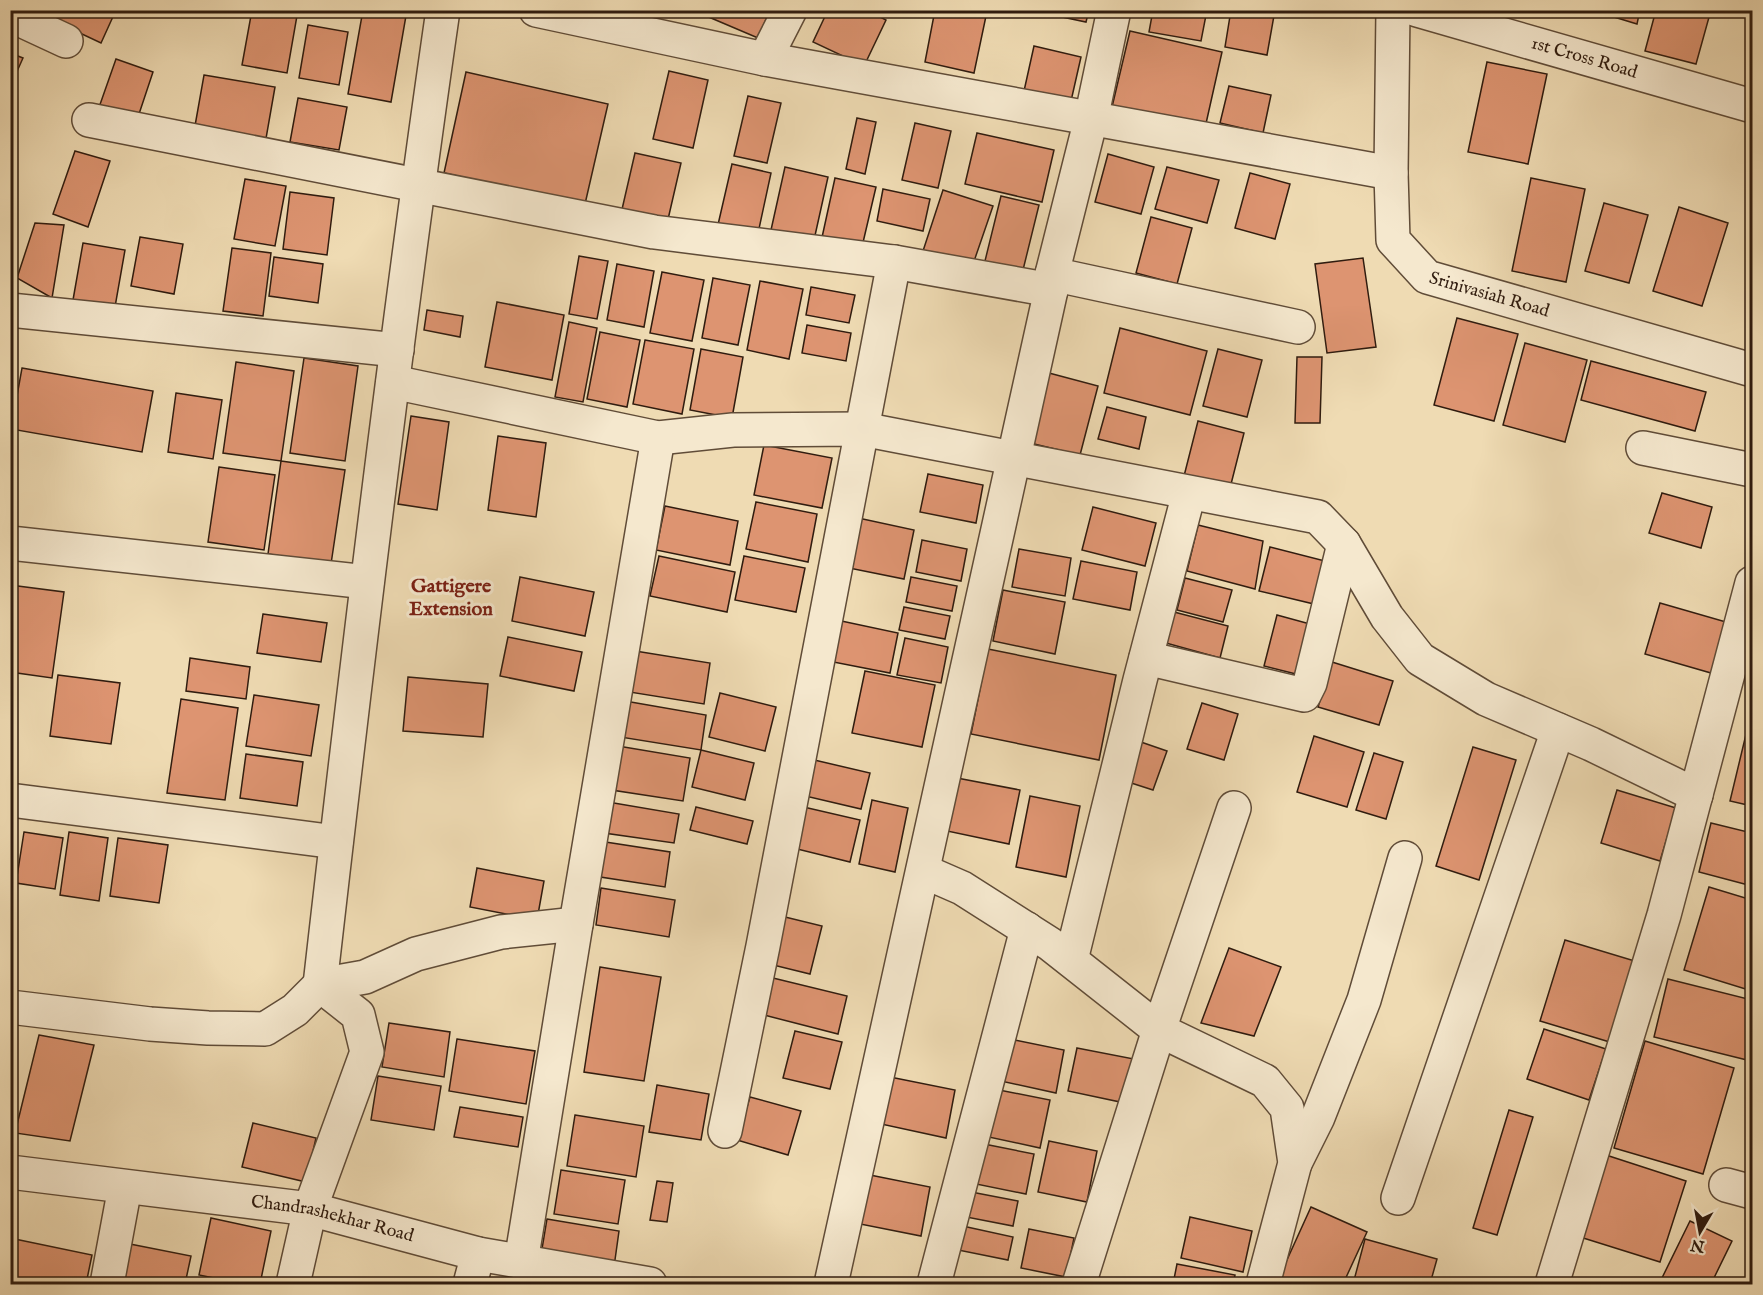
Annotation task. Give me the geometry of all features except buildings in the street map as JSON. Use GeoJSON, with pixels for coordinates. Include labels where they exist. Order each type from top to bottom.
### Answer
{"type":"FeatureCollection","features":[{"type":"Feature","properties":{"kind":"street"},"geometry":{"type":"LineString","coordinates":[[320,985],[367,582],[418,187],[444,10]]}},
{"type":"Feature","properties":{"kind":"street"},"geometry":{"type":"LineString","coordinates":[[536,10],[765,59],[1391,173]]}},
{"type":"Feature","properties":{"kind":"street"},"geometry":{"type":"LineString","coordinates":[[765,59],[790,10]]}},
{"type":"Feature","properties":{"kind":"street"},"geometry":{"type":"LineString","coordinates":[[831,1284],[1015,459],[1051,282],[1114,10]]}},
{"type":"Feature","properties":{"kind":"street","name":"Srinivasiah Road"},"geometry":{"type":"LineString","coordinates":[[1393,10],[1391,173],[1393,240],[1427,277],[1752,370]]}},
{"type":"Feature","properties":{"kind":"street","name":"1st Cross Road"},"geometry":{"type":"LineString","coordinates":[[1417,10],[1752,106]]}},
{"type":"Feature","properties":{"kind":"street"},"geometry":{"type":"LineString","coordinates":[[10,15],[66,41]]}},
{"type":"Feature","properties":{"kind":"street"},"geometry":{"type":"LineString","coordinates":[[89,120],[654,232],[1051,282],[1298,327]]}},
{"type":"Feature","properties":{"kind":"street"},"geometry":{"type":"LineString","coordinates":[[725,1131],[763,946],[894,262]]}},
{"type":"Feature","properties":{"kind":"street"},"geometry":{"type":"LineString","coordinates":[[10,310],[397,350]]}},
{"type":"Feature","properties":{"kind":"street"},"geometry":{"type":"LineString","coordinates":[[393,382],[658,438],[733,430],[862,429],[1189,494],[1318,517],[1344,544],[1388,617],[1420,659],[1486,699],[1591,744],[1696,795]]}},
{"type":"Feature","properties":{"kind":"street"},"geometry":{"type":"LineString","coordinates":[[521,1262],[658,438]]}},
{"type":"Feature","properties":{"kind":"street"},"geometry":{"type":"LineString","coordinates":[[1643,448],[1752,470]]}},
{"type":"Feature","properties":{"kind":"street"},"geometry":{"type":"LineString","coordinates":[[1071,960],[1189,494]]}},
{"type":"Feature","properties":{"kind":"street"},"geometry":{"type":"LineString","coordinates":[[10,543],[367,582]]}},
{"type":"Feature","properties":{"kind":"street"},"geometry":{"type":"LineString","coordinates":[[1146,658],[1304,695],[1310,682],[1344,544]]}},
{"type":"Feature","properties":{"kind":"street"},"geometry":{"type":"LineString","coordinates":[[1552,1284],[1664,915],[1752,583]]}},
{"type":"Feature","properties":{"kind":"street"},"geometry":{"type":"LineString","coordinates":[[1398,1198],[1558,730]]}},
{"type":"Feature","properties":{"kind":"street"},"geometry":{"type":"LineString","coordinates":[[10,800],[336,842]]}},
{"type":"Feature","properties":{"kind":"street"},"geometry":{"type":"LineString","coordinates":[[1079,1284],[1159,1030],[1234,808]]}},
{"type":"Feature","properties":{"kind":"street"},"geometry":{"type":"LineString","coordinates":[[1263,1284],[1295,1163],[1318,1117],[1364,1000],[1404,858]]}},
{"type":"Feature","properties":{"kind":"street"},"geometry":{"type":"LineString","coordinates":[[923,871],[962,888],[1050,944],[1159,1030],[1265,1081],[1287,1108],[1295,1163]]}},
{"type":"Feature","properties":{"kind":"street"},"geometry":{"type":"LineString","coordinates":[[12,1013],[208,1028],[265,1029],[295,1010],[320,985],[365,977],[416,954],[501,932],[576,924]]}},
{"type":"Feature","properties":{"kind":"street"},"geometry":{"type":"LineString","coordinates":[[934,1284],[1027,929]]}},
{"type":"Feature","properties":{"kind":"street"},"geometry":{"type":"LineString","coordinates":[[293,1284],[310,1209],[366,1052],[358,1015],[320,985]]}},
{"type":"Feature","properties":{"kind":"street","name":"Chandrashekhar Road"},"geometry":{"type":"LineString","coordinates":[[10,1172],[310,1209],[474,1269],[521,1262],[635,1283]]}},
{"type":"Feature","properties":{"kind":"street"},"geometry":{"type":"LineString","coordinates":[[107,1284],[125,1186]]}},
{"type":"Feature","properties":{"kind":"district","name":"Gattigere Extension"},"geometry":{"type":"Point","coordinates":[451,598]}}]}
